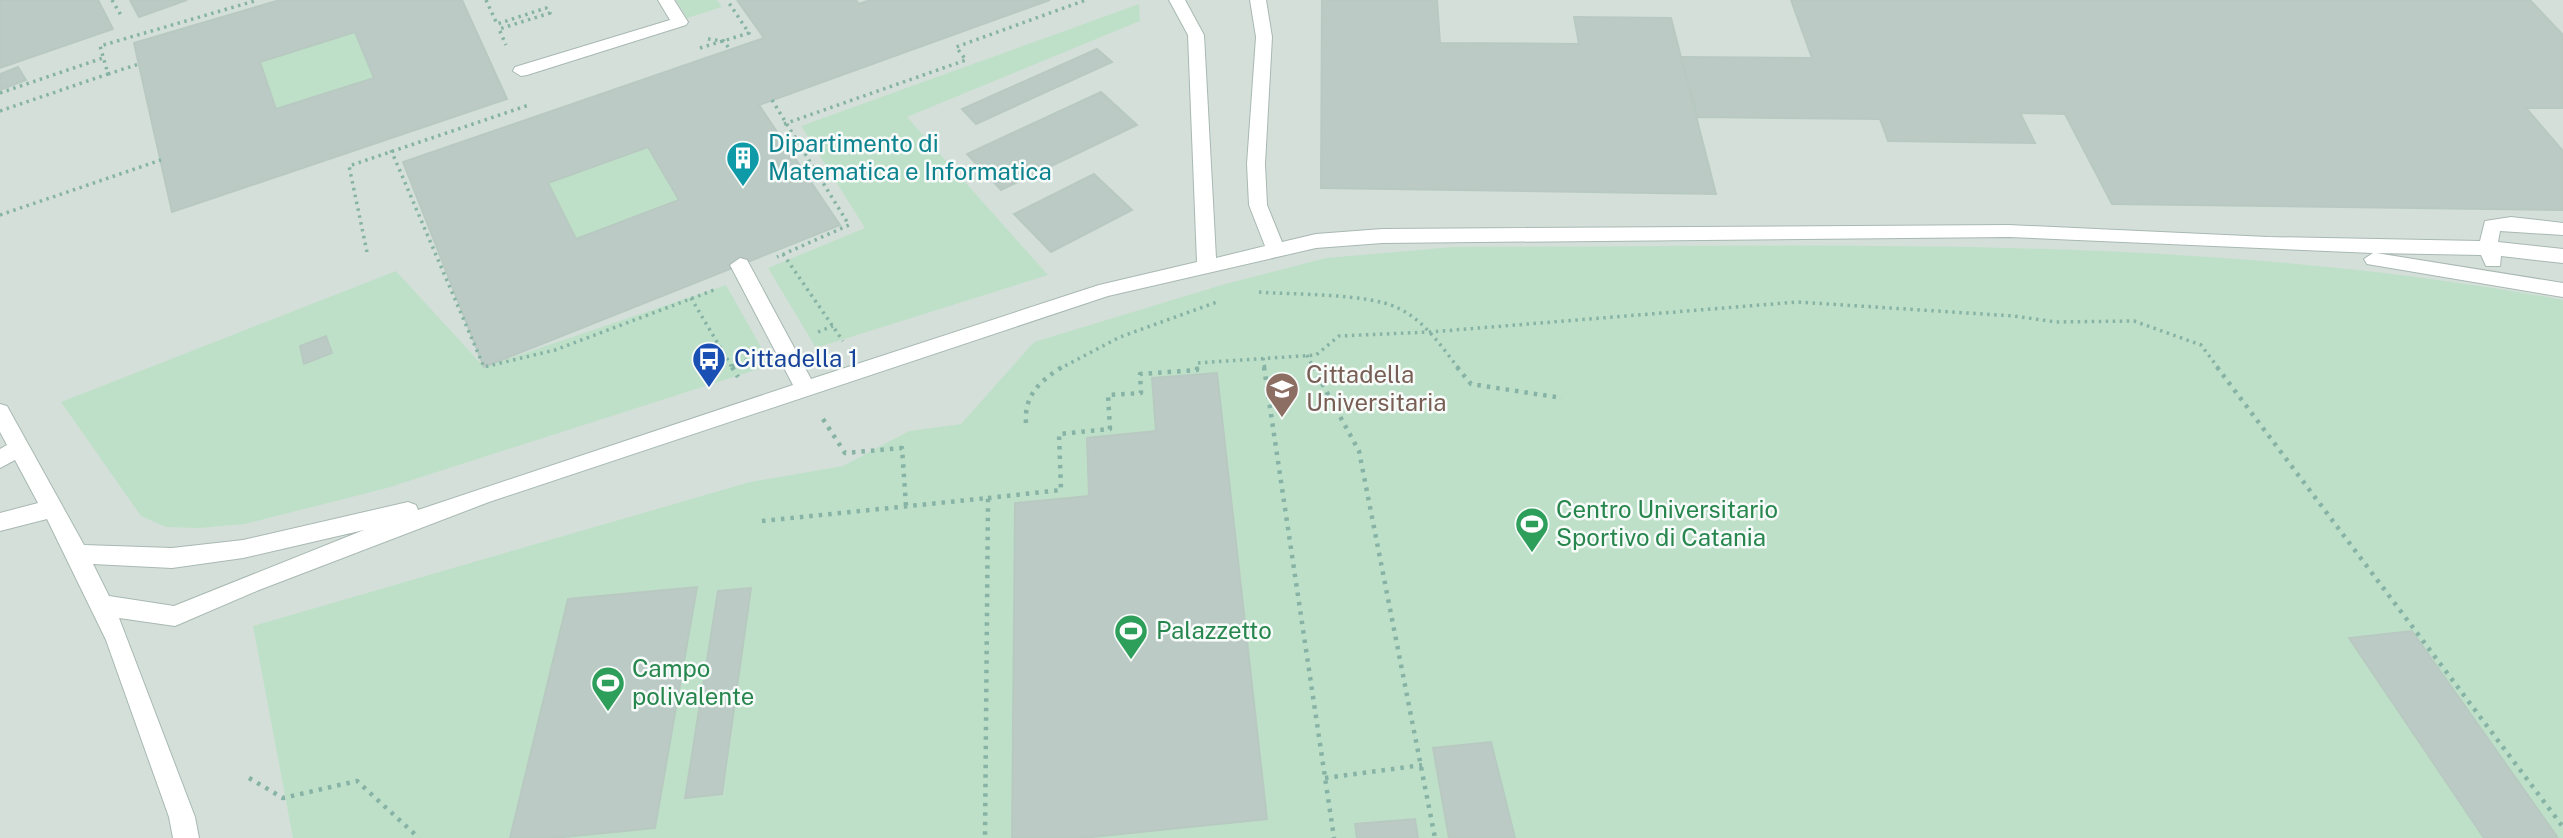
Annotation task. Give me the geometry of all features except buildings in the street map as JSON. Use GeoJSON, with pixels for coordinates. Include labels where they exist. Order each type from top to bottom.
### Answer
{"type":"FeatureCollection","features":[{"type":"Feature","properties":{"kind":"lane"},"geometry":{"type":"LineString","coordinates":[[521,71],[680,22],[666,0]]}},
{"type":"Feature","properties":{"kind":"lane"},"geometry":{"type":"LineString","coordinates":[[1177,0],[1196,35],[1207,266]]}},
{"type":"Feature","properties":{"kind":"lane"},"geometry":{"type":"LineString","coordinates":[[1252,0],[1262,20]]}},
{"type":"Feature","properties":{"kind":"lane"},"geometry":{"type":"LineString","coordinates":[[1258,0],[1264,37],[1256,164],[1258,205],[1276,250]]}},
{"type":"Feature","properties":{"kind":"lane"},"geometry":{"type":"LineString","coordinates":[[2501,279],[2488,248],[2492,226],[2511,223],[2563,229]]}},
{"type":"Feature","properties":{"kind":"lane"},"geometry":{"type":"LineString","coordinates":[[102,606],[175,616],[251,583],[482,495],[805,387],[1106,290],[1316,241],[1382,236],[2009,231],[2268,244],[2488,248],[2563,256]]}},
{"type":"Feature","properties":{"kind":"lane"},"geometry":{"type":"LineString","coordinates":[[2268,244],[2563,290]]}},
{"type":"Feature","properties":{"kind":"lane"},"geometry":{"type":"LineString","coordinates":[[744,271],[805,387]]}},
{"type":"Feature","properties":{"kind":"lane"},"geometry":{"type":"LineString","coordinates":[[0,412],[10,453],[53,508],[118,639],[182,817],[186,838]]}},
{"type":"Feature","properties":{"kind":"lane"},"geometry":{"type":"LineString","coordinates":[[77,554],[172,558],[243,548],[482,495]]}},
{"type":"Feature","properties":{"kind":"lane"},"geometry":{"type":"LineString","coordinates":[[0,522],[53,508]]}},
{"type":"Feature","properties":{"kind":"path"},"geometry":{"type":"LineString","coordinates":[[113,0],[122,16]]}},
{"type":"Feature","properties":{"kind":"path"},"geometry":{"type":"LineString","coordinates":[[230,0],[235,7]]}},
{"type":"Feature","properties":{"kind":"path"},"geometry":{"type":"LineString","coordinates":[[108,74],[100,46],[258,0]]}},
{"type":"Feature","properties":{"kind":"path"},"geometry":{"type":"LineString","coordinates":[[784,124],[966,60],[956,47],[1086,0]]}},
{"type":"Feature","properties":{"kind":"path"},"geometry":{"type":"LineString","coordinates":[[701,39],[724,41],[730,50]]}},
{"type":"Feature","properties":{"kind":"path"},"geometry":{"type":"LineString","coordinates":[[0,93],[103,58]]}},
{"type":"Feature","properties":{"kind":"path"},"geometry":{"type":"LineString","coordinates":[[0,111],[139,64]]}},
{"type":"Feature","properties":{"kind":"path"},"geometry":{"type":"LineString","coordinates":[[367,252],[348,166],[391,150],[484,367],[555,350],[691,298],[744,271],[849,225],[784,124],[772,100]]}},
{"type":"Feature","properties":{"kind":"path"},"geometry":{"type":"LineString","coordinates":[[0,215],[161,160]]}},
{"type":"Feature","properties":{"kind":"path"},"geometry":{"type":"LineString","coordinates":[[783,254],[845,345]]}},
{"type":"Feature","properties":{"kind":"path"},"geometry":{"type":"LineString","coordinates":[[1250,294],[1298,293],[1363,300],[1398,309],[1430,332],[1471,384],[1562,398]]}},
{"type":"Feature","properties":{"kind":"path"},"geometry":{"type":"LineString","coordinates":[[691,298],[741,381]]}},
{"type":"Feature","properties":{"kind":"path"},"geometry":{"type":"LineString","coordinates":[[1026,423],[1024,413],[1033,389],[1068,363],[1118,339],[1226,299]]}},
{"type":"Feature","properties":{"kind":"path"},"geometry":{"type":"LineString","coordinates":[[762,521],[1061,490],[1059,434],[1110,429],[1108,396],[1141,393],[1140,374],[1197,370],[1197,363],[1316,355],[1339,335],[1430,332],[1797,302],[2014,316],[2056,322],[2134,321],[2201,345],[2563,827]]}},
{"type":"Feature","properties":{"kind":"path"},"geometry":{"type":"LineString","coordinates":[[1307,355],[1359,450],[1435,838]]}},
{"type":"Feature","properties":{"kind":"path"},"geometry":{"type":"LineString","coordinates":[[1264,358],[1334,838]]}},
{"type":"Feature","properties":{"kind":"path"},"geometry":{"type":"LineString","coordinates":[[845,453],[902,448],[906,506]]}},
{"type":"Feature","properties":{"kind":"path"},"geometry":{"type":"LineString","coordinates":[[985,838],[988,498]]}},
{"type":"Feature","properties":{"kind":"path"},"geometry":{"type":"LineString","coordinates":[[1325,778],[1422,765]]}},
{"type":"Feature","properties":{"kind":"path"},"geometry":{"type":"LineString","coordinates":[[249,778],[283,798],[357,781],[419,838]]}},
{"type":"Feature","properties":{"kind":"shaded area","name":"Cittadella Universitaria"},"geometry":{"type":"Polygon","coordinates":[[[0,0],[2563,0],[2563,838],[0,838],[0,0]]]}},
{"type":"Feature","properties":{"kind":"green space"},"geometry":{"type":"Polygon","coordinates":[[[676,0],[717,0],[722,7],[687,18],[676,0]]]}},
{"type":"Feature","properties":{"kind":"green space"},"geometry":{"type":"Polygon","coordinates":[[[1139,4],[1140,21],[907,117],[1048,275],[816,348],[768,268],[865,228],[801,126],[1139,4]]]}},
{"type":"Feature","properties":{"kind":"green space"},"geometry":{"type":"Polygon","coordinates":[[[355,32],[374,78],[277,109],[260,62],[355,32]]]}},
{"type":"Feature","properties":{"kind":"green space"},"geometry":{"type":"Polygon","coordinates":[[[648,147],[679,200],[576,239],[548,183],[648,147]]]}},
{"type":"Feature","properties":{"kind":"green space","name":"Centro Universitario Sportivo di Catania"},"geometry":{"type":"Polygon","coordinates":[[[1871,246],[2149,253],[2288,263],[2426,278],[2563,300],[2563,838],[293,838],[253,626],[750,482],[843,466],[909,431],[961,424],[1034,342],[1225,284],[1326,258],[1453,247],[1871,246]]]}},
{"type":"Feature","properties":{"kind":"green space"},"geometry":{"type":"Polygon","coordinates":[[[396,271],[484,367],[726,285],[771,365],[387,488],[245,524],[200,528],[166,527],[141,516],[61,402],[396,271]]]}},
{"type":"Feature","properties":{"kind":"place","name":"Dipartimento di Matematica e Informatica"},"geometry":{"type":"Point","coordinates":[743,188]}},
{"type":"Feature","properties":{"kind":"place","name":"Cittadella 1"},"geometry":{"type":"Point","coordinates":[709,389]}},
{"type":"Feature","properties":{"kind":"place","name":"Cittadella Universitaria"},"geometry":{"type":"Point","coordinates":[1282,419]}},
{"type":"Feature","properties":{"kind":"place","name":"Centro Universitario Sportivo di Catania"},"geometry":{"type":"Point","coordinates":[1532,554]}},
{"type":"Feature","properties":{"kind":"place","name":"Palazzetto"},"geometry":{"type":"Point","coordinates":[1131,661]}},
{"type":"Feature","properties":{"kind":"place","name":"Campo polivalente"},"geometry":{"type":"Point","coordinates":[608,713]}}]}
